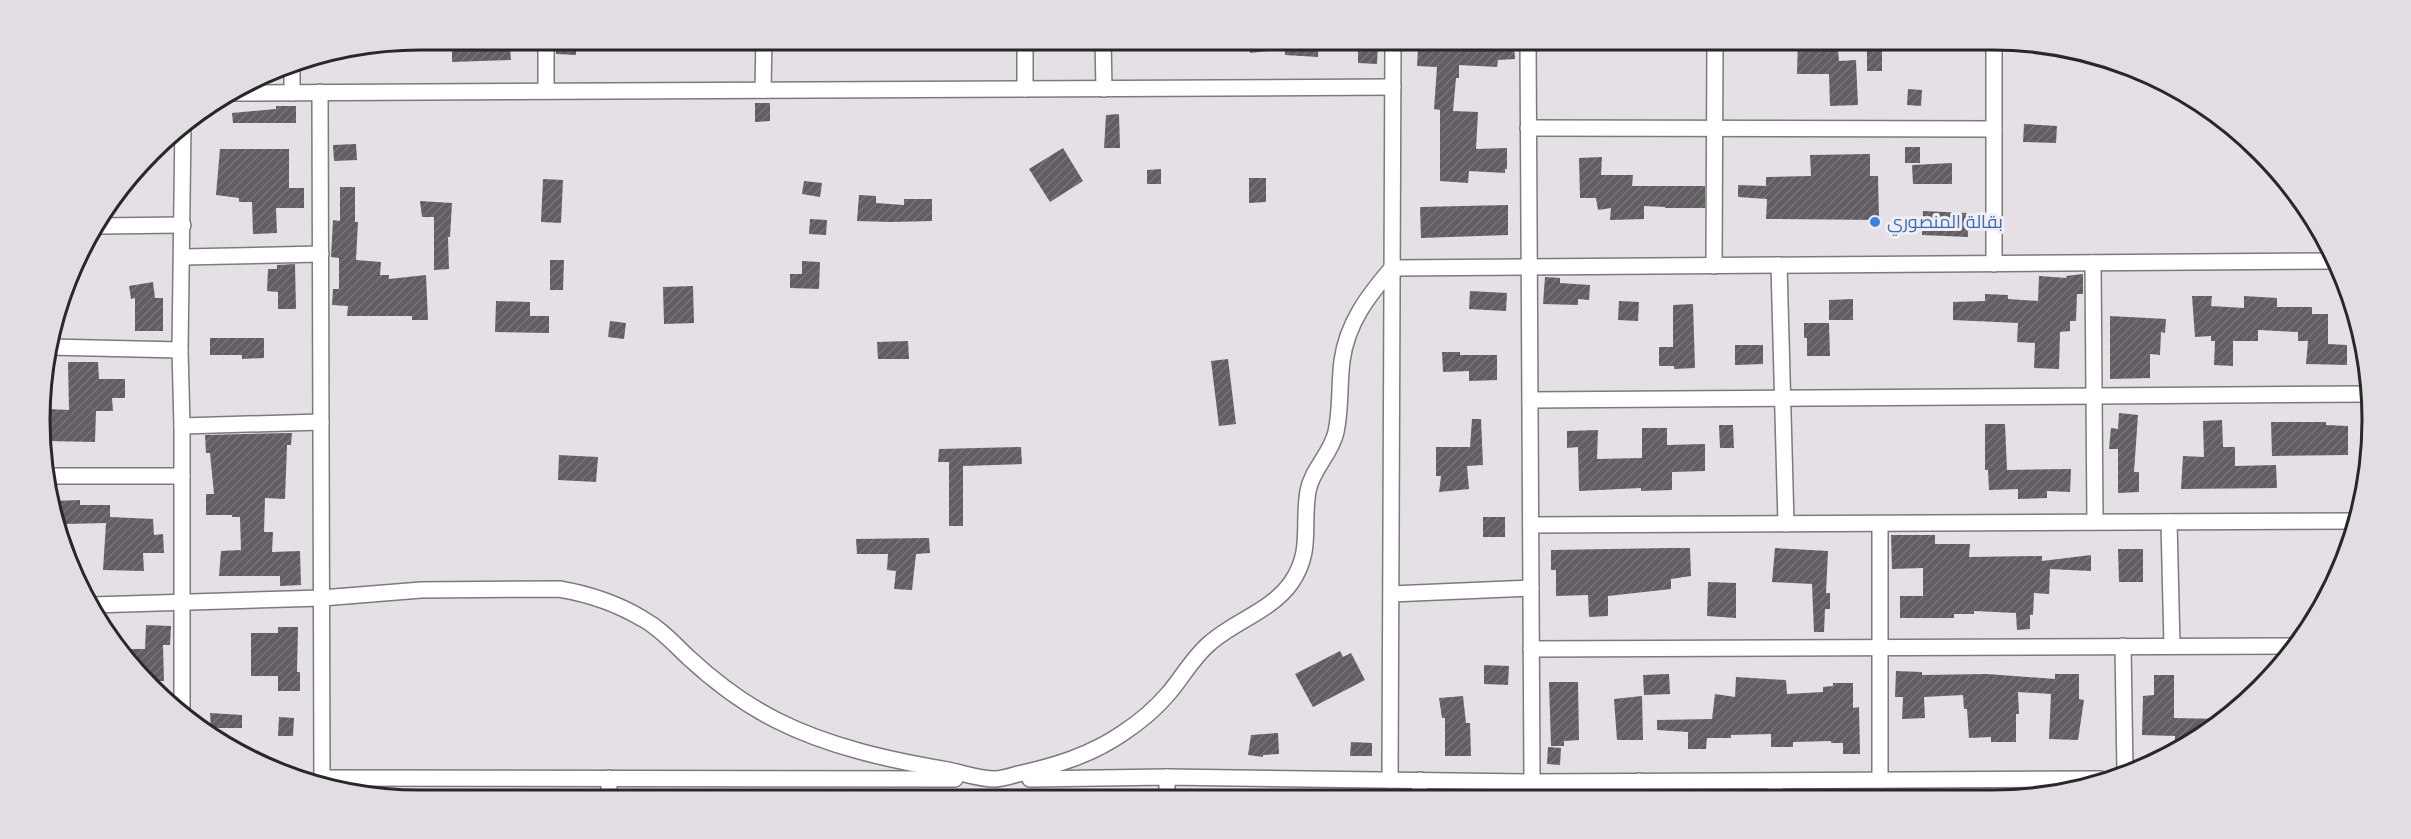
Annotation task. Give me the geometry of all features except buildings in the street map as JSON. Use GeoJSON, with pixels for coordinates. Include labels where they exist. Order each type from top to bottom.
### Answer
{"type":"FeatureCollection","features":[{"type":"Feature","properties":{"kind":"street"},"geometry":{"type":"LineString","coordinates":[[546,50],[546,91]]}},
{"type":"Feature","properties":{"kind":"street"},"geometry":{"type":"LineString","coordinates":[[763,90],[764,50]]}},
{"type":"Feature","properties":{"kind":"street"},"geometry":{"type":"LineString","coordinates":[[1025,50],[1025,89]]}},
{"type":"Feature","properties":{"kind":"street"},"geometry":{"type":"LineString","coordinates":[[1103,50],[1104,89]]}},
{"type":"Feature","properties":{"kind":"street"},"geometry":{"type":"LineString","coordinates":[[1390,780],[1393,50]]}},
{"type":"Feature","properties":{"kind":"street"},"geometry":{"type":"LineString","coordinates":[[1528,50],[1532,783]]}},
{"type":"Feature","properties":{"kind":"street"},"geometry":{"type":"LineString","coordinates":[[1714,266],[1715,50]]}},
{"type":"Feature","properties":{"kind":"street"},"geometry":{"type":"LineString","coordinates":[[1994,50],[1994,264]]}},
{"type":"Feature","properties":{"kind":"street"},"geometry":{"type":"LineString","coordinates":[[292,73],[292,93]]}},
{"type":"Feature","properties":{"kind":"street"},"geometry":{"type":"LineString","coordinates":[[246,93],[1393,87]]}},
{"type":"Feature","properties":{"kind":"street"},"geometry":{"type":"LineString","coordinates":[[320,92],[322,776]]}},
{"type":"Feature","properties":{"kind":"street"},"geometry":{"type":"LineString","coordinates":[[1528,128],[1994,129]]}},
{"type":"Feature","properties":{"kind":"street"},"geometry":{"type":"LineString","coordinates":[[182,703],[180,350],[183,135]]}},
{"type":"Feature","properties":{"kind":"street"},"geometry":{"type":"LineString","coordinates":[[104,226],[183,225]]}},
{"type":"Feature","properties":{"kind":"street"},"geometry":{"type":"LineString","coordinates":[[183,257],[321,254]]}},
{"type":"Feature","properties":{"kind":"street"},"geometry":{"type":"LineString","coordinates":[[100,605],[322,598],[420,590],[559,589],[582,593],[643,619],[668,637],[728,691],[777,721],[858,751],[996,779],[1057,766],[1125,732],[1166,696],[1207,645],[1233,625],[1279,597],[1291,583],[1304,559],[1307,537],[1307,494],[1311,480],[1329,452],[1336,434],[1341,400],[1342,359],[1351,326],[1367,296],[1392,268],[2325,261]]}},
{"type":"Feature","properties":{"kind":"street"},"geometry":{"type":"LineString","coordinates":[[2092,263],[2095,522]]}},
{"type":"Feature","properties":{"kind":"street"},"geometry":{"type":"LineString","coordinates":[[1779,265],[1786,524]]}},
{"type":"Feature","properties":{"kind":"street"},"geometry":{"type":"LineString","coordinates":[[57,347],[180,350]]}},
{"type":"Feature","properties":{"kind":"street"},"geometry":{"type":"LineString","coordinates":[[1530,400],[2361,394]]}},
{"type":"Feature","properties":{"kind":"street"},"geometry":{"type":"LineString","coordinates":[[182,426],[321,422]]}},
{"type":"Feature","properties":{"kind":"street"},"geometry":{"type":"LineString","coordinates":[[54,476],[182,476]]}},
{"type":"Feature","properties":{"kind":"street"},"geometry":{"type":"LineString","coordinates":[[1531,525],[2347,521]]}},
{"type":"Feature","properties":{"kind":"street"},"geometry":{"type":"LineString","coordinates":[[2169,522],[2172,646]]}},
{"type":"Feature","properties":{"kind":"street"},"geometry":{"type":"LineString","coordinates":[[1880,524],[1880,780]]}},
{"type":"Feature","properties":{"kind":"street"},"geometry":{"type":"LineString","coordinates":[[1391,594],[1531,588]]}},
{"type":"Feature","properties":{"kind":"street"},"geometry":{"type":"LineString","coordinates":[[2123,646],[2124,765]]}},
{"type":"Feature","properties":{"kind":"street"},"geometry":{"type":"LineString","coordinates":[[1531,649],[2284,646]]}},
{"type":"Feature","properties":{"kind":"street"},"geometry":{"type":"LineString","coordinates":[[1167,777],[1167,790]]}},
{"type":"Feature","properties":{"kind":"street"},"geometry":{"type":"LineString","coordinates":[[345,782],[609,778],[1167,777],[1532,783],[1880,780],[2054,784]]}},
{"type":"Feature","properties":{"kind":"street"},"geometry":{"type":"LineString","coordinates":[[609,778],[609,790]]}},
{"type":"Feature","properties":{"kind":"street"},"geometry":{"type":"LineString","coordinates":[[1419,790],[1420,780]]}},
{"type":"Feature","properties":{"kind":"street"},"geometry":{"type":"LineString","coordinates":[[1639,781],[1639,790]]}},
{"type":"Feature","properties":{"kind":"street"},"geometry":{"type":"LineString","coordinates":[[1775,781],[1775,790]]}},
{"type":"Feature","properties":{"kind":"place","name":"بقالة المنصوري"},"geometry":{"type":"Point","coordinates":[1875,222]}}]}
